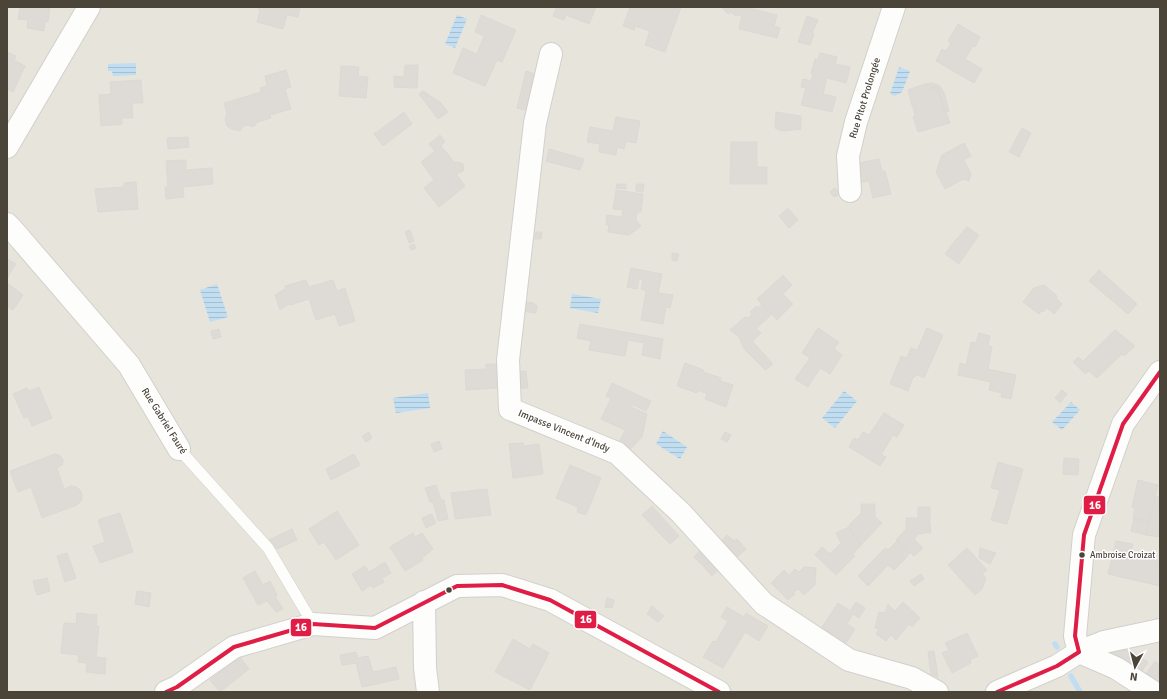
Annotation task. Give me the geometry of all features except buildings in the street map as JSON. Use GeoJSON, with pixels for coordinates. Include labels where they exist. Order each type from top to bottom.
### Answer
{"type":"FeatureCollection","features":[{"type":"Feature","properties":{"kind":"street"},"geometry":{"type":"LineString","coordinates":[[7,147],[89,7]]}},
{"type":"Feature","properties":{"kind":"street","name":"Rue Pitot Prolongée"},"geometry":{"type":"LineString","coordinates":[[850,191],[848,156],[856,122],[894,7]]}},
{"type":"Feature","properties":{"kind":"street","name":"Impasse Vincent d'Indy"},"geometry":{"type":"LineString","coordinates":[[551,54],[535,123],[508,360],[510,409],[617,453],[681,513],[764,604],[849,660],[912,678],[937,692]]}},
{"type":"Feature","properties":{"kind":"street","name":"Rue Gabriel Fauré"},"geometry":{"type":"LineString","coordinates":[[7,224],[129,365],[180,449]]}},
{"type":"Feature","properties":{"kind":"street"},"geometry":{"type":"LineString","coordinates":[[1079,652],[1075,636],[1084,535],[1123,424],[1160,372]]}},
{"type":"Feature","properties":{"kind":"street"},"geometry":{"type":"LineString","coordinates":[[166,692],[177,688],[234,647],[313,624],[375,628],[457,586],[502,585],[550,600],[719,692]]}},
{"type":"Feature","properties":{"kind":"street"},"geometry":{"type":"LineString","coordinates":[[424,602],[425,668],[428,692]]}},
{"type":"Feature","properties":{"kind":"street"},"geometry":{"type":"LineString","coordinates":[[997,692],[1057,666],[1079,652],[1104,642],[1160,630]]}},
{"type":"Feature","properties":{"kind":"street"},"geometry":{"type":"LineString","coordinates":[[1079,652],[1116,668],[1152,692]]}},
{"type":"Feature","properties":{"kind":"lane","name":"Rue Gabriel Fauré"},"geometry":{"type":"LineString","coordinates":[[180,449],[268,548],[313,624]]}},
{"type":"Feature","properties":{"kind":"shaded area"},"geometry":{"type":"Polygon","coordinates":[[[7,7],[1160,7],[1160,692],[7,692],[7,7]]]}},
{"type":"Feature","properties":{"kind":"water"},"geometry":{"type":"Polygon","coordinates":[[[457,15],[467,19],[455,48],[445,44],[457,15]]]}},
{"type":"Feature","properties":{"kind":"water"},"geometry":{"type":"Polygon","coordinates":[[[136,63],[136,75],[113,76],[112,71],[108,71],[108,64],[136,63]]]}},
{"type":"Feature","properties":{"kind":"water"},"geometry":{"type":"Polygon","coordinates":[[[899,67],[910,71],[902,92],[895,96],[890,94],[899,67]]]}},
{"type":"Feature","properties":{"kind":"water"},"geometry":{"type":"Polygon","coordinates":[[[217,284],[228,317],[210,322],[200,290],[217,284]]]}},
{"type":"Feature","properties":{"kind":"water"},"geometry":{"type":"Polygon","coordinates":[[[572,294],[601,299],[598,313],[570,308],[572,294]]]}},
{"type":"Feature","properties":{"kind":"water"},"geometry":{"type":"Polygon","coordinates":[[[844,391],[857,401],[835,428],[822,418],[844,391]]]}},
{"type":"Feature","properties":{"kind":"water"},"geometry":{"type":"Polygon","coordinates":[[[428,393],[430,408],[396,413],[393,398],[428,393]]]}},
{"type":"Feature","properties":{"kind":"water"},"geometry":{"type":"Polygon","coordinates":[[[1071,402],[1080,410],[1062,430],[1052,422],[1071,402]]]}},
{"type":"Feature","properties":{"kind":"water"},"geometry":{"type":"Polygon","coordinates":[[[663,431],[687,447],[680,459],[656,444],[663,431]]]}},
{"type":"Feature","properties":{"kind":"waterway"},"geometry":{"type":"LineString","coordinates":[[1071,676],[1080,692]]}},
{"type":"Feature","properties":{"kind":"transit line","name":"16"},"geometry":{"type":"LineString","coordinates":[[1079,652],[1075,636],[1084,535],[1123,424],[1160,372]]}},
{"type":"Feature","properties":{"kind":"transit line","name":"16"},"geometry":{"type":"LineString","coordinates":[[166,692],[177,687],[234,647],[313,624],[375,628],[457,586],[502,585],[550,600],[719,692]]}},
{"type":"Feature","properties":{"kind":"transit line","name":"16"},"geometry":{"type":"LineString","coordinates":[[997,692],[1057,666],[1079,652]]}},
{"type":"Feature","properties":{"kind":"place","name":"Ambroise Croizat"},"geometry":{"type":"Point","coordinates":[1082,555]}}]}
